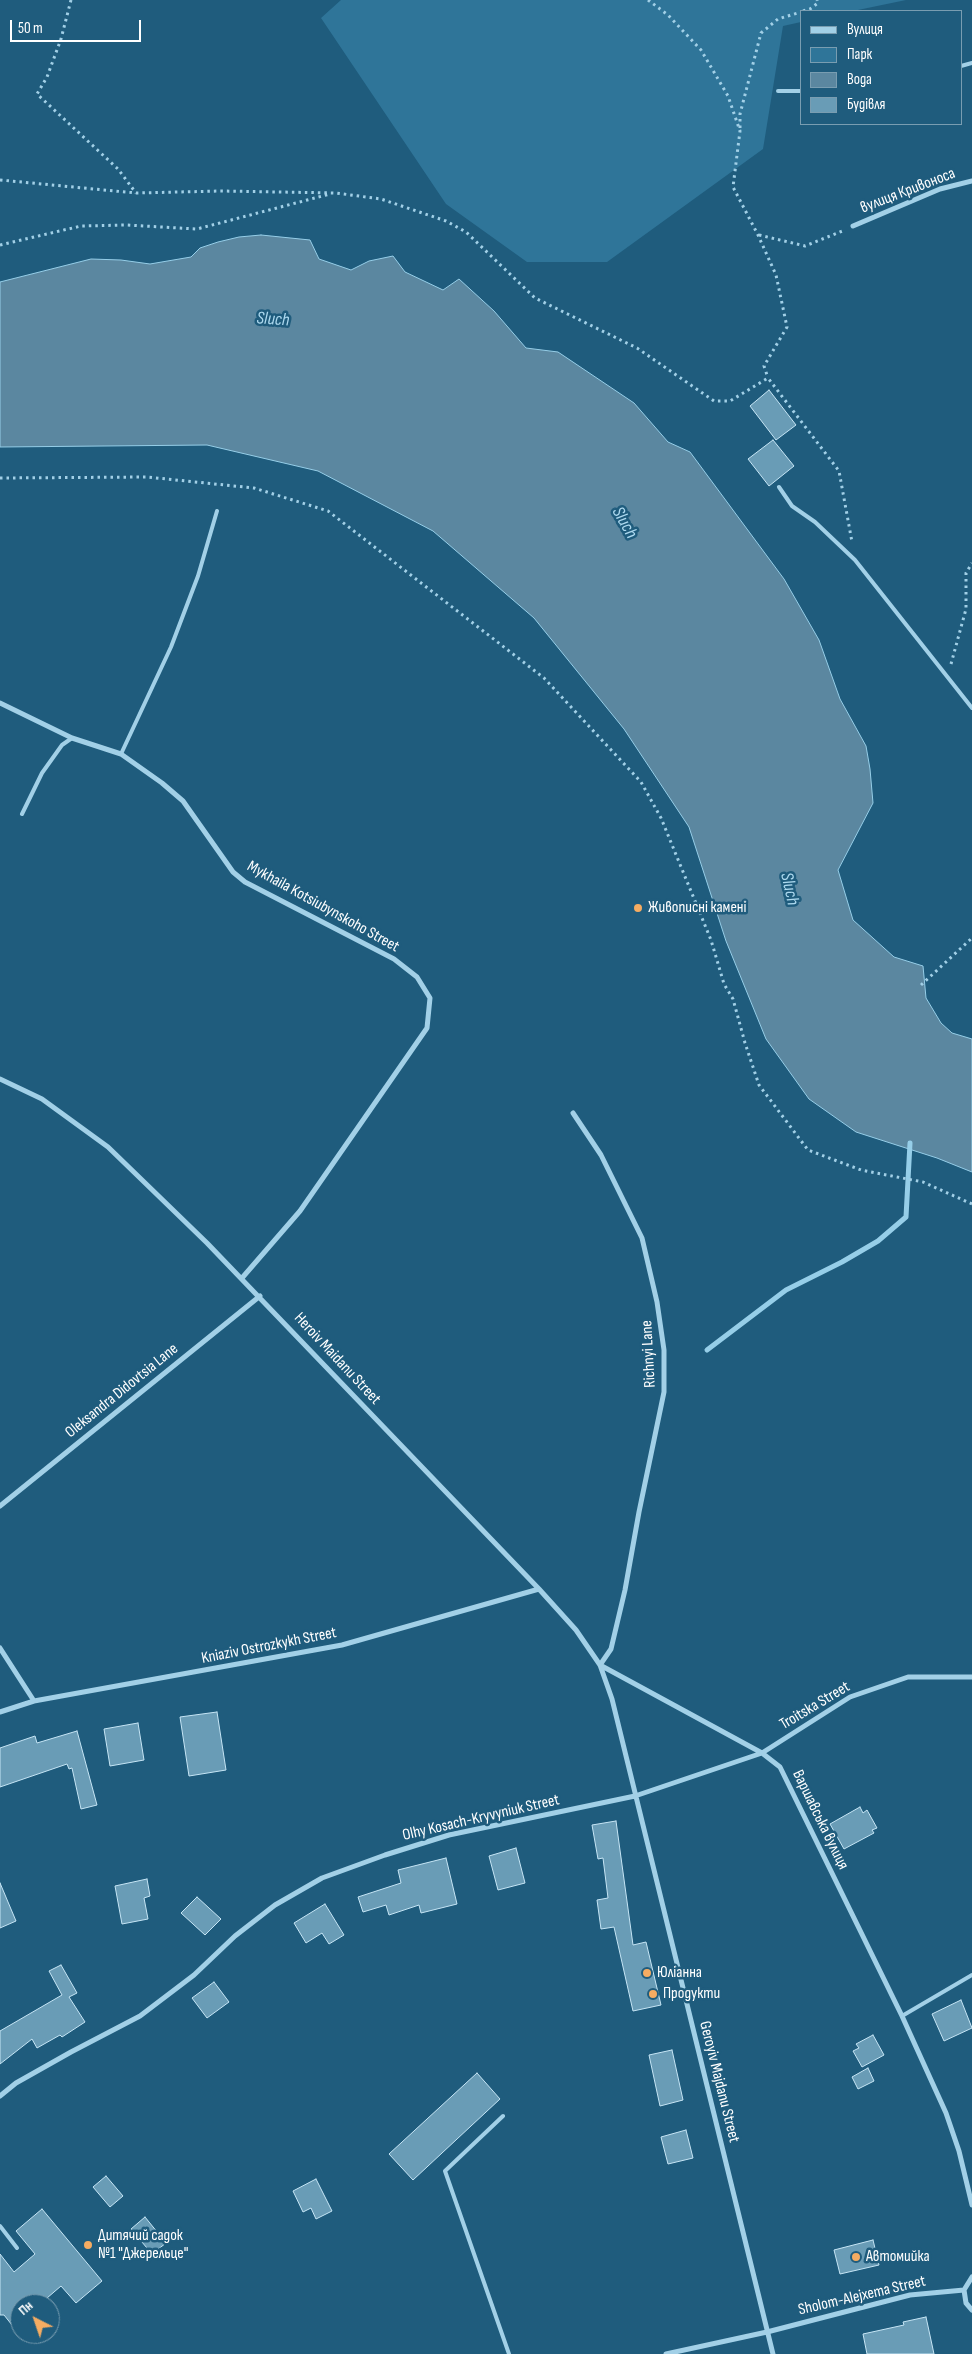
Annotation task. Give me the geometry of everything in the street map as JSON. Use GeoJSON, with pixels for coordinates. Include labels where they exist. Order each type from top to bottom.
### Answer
{"type":"FeatureCollection","features":[{"type":"Feature","properties":{"kind":"street","name":"вулиця Кривоноса"},"geometry":{"type":"LineString","coordinates":[[853,226],[940,189],[972,181]]}},
{"type":"Feature","properties":{"kind":"street","name":"Mykhaila Kotsiubynskoho Street"},"geometry":{"type":"LineString","coordinates":[[0,703],[72,738],[122,754],[183,801],[233,872],[245,882],[394,959],[417,978],[430,998],[426,1028],[422,1035],[300,1211],[242,1278]]}},
{"type":"Feature","properties":{"kind":"street","name":"Heroiv Maidanu Street"},"geometry":{"type":"LineString","coordinates":[[0,1079],[42,1099],[108,1147],[260,1296],[576,1630],[600,1665],[612,1699],[635,1796]]}},
{"type":"Feature","properties":{"kind":"street","name":"Richnyi Lane"},"geometry":{"type":"LineString","coordinates":[[573,1113],[601,1155],[642,1238],[657,1302],[664,1350],[664,1392],[625,1590],[611,1648],[600,1665]]}},
{"type":"Feature","properties":{"kind":"street","name":"Oleksandra Didovtsia Lane"},"geometry":{"type":"LineString","coordinates":[[0,1506],[260,1296]]}},
{"type":"Feature","properties":{"kind":"street","name":"Kniaziv Ostrozkykh Street"},"geometry":{"type":"LineString","coordinates":[[0,1712],[34,1701],[342,1645],[539,1589]]}},
{"type":"Feature","properties":{"kind":"street"},"geometry":{"type":"LineString","coordinates":[[0,1648],[34,1701]]}},
{"type":"Feature","properties":{"kind":"street","name":"Варшавська вулиця"},"geometry":{"type":"LineString","coordinates":[[600,1665],[762,1753],[780,1767],[902,2016],[946,2113],[960,2151],[972,2204]]}},
{"type":"Feature","properties":{"kind":"street","name":"Troitska Street"},"geometry":{"type":"LineString","coordinates":[[762,1753],[850,1697],[908,1677],[972,1677]]}},
{"type":"Feature","properties":{"kind":"street","name":"Olhy Kosach-Kryvyniuk Street"},"geometry":{"type":"LineString","coordinates":[[0,2096],[16,2083],[140,2016],[194,1975],[235,1936],[275,1905],[322,1878],[385,1855],[449,1835],[635,1796],[762,1753]]}},
{"type":"Feature","properties":{"kind":"street","name":"Geroyiv Majdanu Street"},"geometry":{"type":"LineString","coordinates":[[635,1796],[766,2332],[773,2354]]}},
{"type":"Feature","properties":{"kind":"street"},"geometry":{"type":"LineString","coordinates":[[972,2277],[964,2290],[966,2303],[972,2310]]}},
{"type":"Feature","properties":{"kind":"street","name":"Sholom-Alejxema Street"},"geometry":{"type":"LineString","coordinates":[[666,2354],[766,2332],[910,2295],[964,2290]]}},
{"type":"Feature","properties":{"kind":"lane"},"geometry":{"type":"LineString","coordinates":[[778,91],[800,91]]}},
{"type":"Feature","properties":{"kind":"lane"},"geometry":{"type":"LineString","coordinates":[[779,488],[792,506],[815,522],[855,560],[972,708]]}},
{"type":"Feature","properties":{"kind":"lane"},"geometry":{"type":"LineString","coordinates":[[122,754],[171,647],[198,576],[217,511]]}},
{"type":"Feature","properties":{"kind":"lane"},"geometry":{"type":"LineString","coordinates":[[22,814],[42,773],[62,745],[72,738]]}},
{"type":"Feature","properties":{"kind":"lane"},"geometry":{"type":"LineString","coordinates":[[902,2016],[972,1975]]}},
{"type":"Feature","properties":{"kind":"lane"},"geometry":{"type":"LineString","coordinates":[[503,2116],[445,2171],[509,2354]]}},
{"type":"Feature","properties":{"kind":"lane"},"geometry":{"type":"LineString","coordinates":[[0,2226],[17,2248]]}},
{"type":"Feature","properties":{"kind":"path"},"geometry":{"type":"LineString","coordinates":[[71,0],[61,39],[47,77],[37,94],[118,169],[136,193]]}},
{"type":"Feature","properties":{"kind":"path"},"geometry":{"type":"LineString","coordinates":[[648,0],[668,15],[701,50],[728,96],[740,131]]}},
{"type":"Feature","properties":{"kind":"path"},"geometry":{"type":"LineString","coordinates":[[807,10],[818,3],[818,0]]}},
{"type":"Feature","properties":{"kind":"path"},"geometry":{"type":"LineString","coordinates":[[800,13],[778,19],[761,33],[740,114],[740,131],[733,187],[776,275],[787,327],[764,366],[768,378],[839,471],[855,560]]}},
{"type":"Feature","properties":{"kind":"path"},"geometry":{"type":"LineString","coordinates":[[0,180],[136,193],[221,191],[336,193],[381,200],[446,221],[466,232],[535,298],[638,348],[714,401],[730,401],[768,378]]}},
{"type":"Feature","properties":{"kind":"path"},"geometry":{"type":"LineString","coordinates":[[0,244],[81,226],[126,225],[197,229],[336,193]]}},
{"type":"Feature","properties":{"kind":"path"},"geometry":{"type":"LineString","coordinates":[[758,235],[805,246],[853,226]]}},
{"type":"Feature","properties":{"kind":"path"},"geometry":{"type":"LineString","coordinates":[[0,478],[147,477],[254,488],[328,511],[544,678],[641,782],[660,818],[711,940],[724,984],[733,999],[759,1085],[808,1150],[861,1170],[923,1182],[972,1204]]}},
{"type":"Feature","properties":{"kind":"path"},"geometry":{"type":"LineString","coordinates":[[947,677],[966,609],[966,573],[972,563]]}},
{"type":"Feature","properties":{"kind":"path"},"geometry":{"type":"LineString","coordinates":[[921,985],[972,938]]}},
{"type":"Feature","properties":{"kind":"green space"},"geometry":{"type":"Polygon","coordinates":[[[341,0],[906,0],[858,10],[800,10],[800,22],[783,26],[763,149],[607,262],[527,262],[446,204],[321,18],[341,0]]]}},
{"type":"Feature","properties":{"kind":"water","name":"Sluch"},"geometry":{"type":"Polygon","coordinates":[[[261,235],[310,240],[319,259],[351,270],[369,261],[393,256],[405,272],[443,290],[459,279],[494,311],[526,348],[558,352],[634,403],[668,442],[690,452],[784,579],[819,640],[840,699],[866,746],[873,803],[838,870],[853,920],[894,957],[923,966],[926,998],[941,1023],[952,1033],[972,1039],[972,1172],[937,1158],[856,1132],[809,1099],[766,1039],[726,941],[689,827],[624,729],[534,618],[433,531],[318,471],[207,445],[0,447],[0,282],[91,259],[121,260],[150,264],[191,257],[200,248],[218,242],[239,237],[261,235]]]}},
{"type":"Feature","properties":{"kind":"building"},"geometry":{"type":"Polygon","coordinates":[[[769,390],[796,425],[776,440],[750,406],[769,390]]]}},
{"type":"Feature","properties":{"kind":"building"},"geometry":{"type":"Polygon","coordinates":[[[773,440],[794,466],[769,486],[748,459],[773,440]]]}},
{"type":"Feature","properties":{"kind":"building"},"geometry":{"type":"Polygon","coordinates":[[[217,1712],[226,1770],[189,1776],[180,1717],[217,1712]]]}},
{"type":"Feature","properties":{"kind":"building"},"geometry":{"type":"Polygon","coordinates":[[[138,1723],[144,1760],[110,1766],[104,1729],[138,1723]]]}},
{"type":"Feature","properties":{"kind":"building"},"geometry":{"type":"Polygon","coordinates":[[[77,1731],[97,1805],[81,1809],[72,1768],[69,1769],[67,1764],[0,1787],[0,1748],[35,1736],[37,1743],[77,1731]]]}},
{"type":"Feature","properties":{"kind":"building"},"geometry":{"type":"Polygon","coordinates":[[[860,1807],[863,1813],[867,1810],[877,1828],[872,1830],[874,1833],[844,1849],[830,1824],[860,1807]]]}},
{"type":"Feature","properties":{"kind":"building"},"geometry":{"type":"Polygon","coordinates":[[[616,1821],[633,1945],[646,1942],[661,2005],[633,2011],[614,1927],[601,1929],[597,1900],[608,1898],[603,1858],[598,1859],[592,1825],[616,1821]]]}},
{"type":"Feature","properties":{"kind":"building"},"geometry":{"type":"Polygon","coordinates":[[[516,1848],[525,1883],[498,1890],[489,1856],[516,1848]]]}},
{"type":"Feature","properties":{"kind":"building"},"geometry":{"type":"Polygon","coordinates":[[[446,1858],[457,1904],[421,1913],[419,1905],[389,1915],[386,1905],[363,1912],[358,1897],[401,1883],[398,1870],[446,1858]]]}},
{"type":"Feature","properties":{"kind":"building"},"geometry":{"type":"Polygon","coordinates":[[[147,1879],[150,1896],[144,1898],[148,1919],[122,1924],[115,1886],[147,1879]]]}},
{"type":"Feature","properties":{"kind":"building"},"geometry":{"type":"Polygon","coordinates":[[[0,1883],[16,1921],[0,1928],[0,1883]]]}},
{"type":"Feature","properties":{"kind":"building"},"geometry":{"type":"Polygon","coordinates":[[[197,1897],[221,1919],[205,1935],[181,1913],[197,1897]]]}},
{"type":"Feature","properties":{"kind":"building"},"geometry":{"type":"Polygon","coordinates":[[[325,1904],[344,1935],[329,1944],[322,1933],[306,1943],[294,1923],[325,1904]]]}},
{"type":"Feature","properties":{"kind":"building"},"geometry":{"type":"Polygon","coordinates":[[[61,1965],[77,1993],[69,1997],[85,2022],[62,2037],[60,2035],[37,2048],[32,2039],[0,2064],[0,2031],[62,1995],[49,1971],[61,1965]]]}},
{"type":"Feature","properties":{"kind":"building"},"geometry":{"type":"Polygon","coordinates":[[[214,1982],[229,2002],[207,2018],[192,1998],[214,1982]]]}},
{"type":"Feature","properties":{"kind":"building"},"geometry":{"type":"Polygon","coordinates":[[[961,2000],[972,2028],[944,2041],[932,2014],[961,2000]]]}},
{"type":"Feature","properties":{"kind":"building"},"geometry":{"type":"Polygon","coordinates":[[[873,2035],[884,2055],[862,2067],[853,2051],[859,2048],[856,2044],[873,2035]]]}},
{"type":"Feature","properties":{"kind":"building"},"geometry":{"type":"Polygon","coordinates":[[[672,2050],[683,2100],[660,2106],[649,2055],[672,2050]]]}},
{"type":"Feature","properties":{"kind":"building"},"geometry":{"type":"Polygon","coordinates":[[[868,2068],[874,2081],[858,2089],[852,2077],[868,2068]]]}},
{"type":"Feature","properties":{"kind":"building"},"geometry":{"type":"Polygon","coordinates":[[[477,2073],[500,2099],[413,2180],[389,2154],[477,2073]]]}},
{"type":"Feature","properties":{"kind":"building"},"geometry":{"type":"Polygon","coordinates":[[[686,2130],[693,2158],[668,2164],[661,2137],[686,2130]]]}},
{"type":"Feature","properties":{"kind":"building"},"geometry":{"type":"Polygon","coordinates":[[[106,2176],[123,2196],[110,2207],[93,2187],[106,2176]]]}},
{"type":"Feature","properties":{"kind":"building"},"geometry":{"type":"Polygon","coordinates":[[[316,2179],[332,2211],[316,2219],[311,2208],[303,2212],[293,2191],[316,2179]]]}},
{"type":"Feature","properties":{"kind":"building"},"geometry":{"type":"Polygon","coordinates":[[[42,2209],[102,2281],[76,2303],[61,2286],[52,2294],[10,2294],[10,2322],[4,2315],[0,2315],[0,2254],[14,2272],[35,2254],[16,2231],[42,2209]]]}},
{"type":"Feature","properties":{"kind":"building"},"geometry":{"type":"Polygon","coordinates":[[[145,2217],[166,2243],[152,2254],[131,2229],[145,2217]]]}},
{"type":"Feature","properties":{"kind":"building","name":"Автомийка"},"geometry":{"type":"Polygon","coordinates":[[[873,2240],[879,2265],[840,2274],[834,2250],[873,2240]]]}},
{"type":"Feature","properties":{"kind":"building"},"geometry":{"type":"Polygon","coordinates":[[[926,2317],[934,2354],[867,2354],[863,2334],[904,2325],[903,2322],[926,2317]]]}},
{"type":"Feature","properties":{"kind":"waterway"},"geometry":{"type":"LineString","coordinates":[[707,1350],[786,1290],[842,1262],[878,1241],[906,1217],[910,1143]]}},
{"type":"Feature","properties":{"kind":"place","name":"Живописні камені"},"geometry":{"type":"Point","coordinates":[638,908]}},
{"type":"Feature","properties":{"kind":"place","name":"Юліанна"},"geometry":{"type":"Point","coordinates":[647,1973]}},
{"type":"Feature","properties":{"kind":"place","name":"Продукти"},"geometry":{"type":"Point","coordinates":[653,1994]}},
{"type":"Feature","properties":{"kind":"place","name":"Дитячий садок №1 \"Джерельце\""},"geometry":{"type":"Point","coordinates":[88,2245]}},
{"type":"Feature","properties":{"kind":"place","name":"Автомийка"},"geometry":{"type":"Point","coordinates":[856,2257]}}]}
